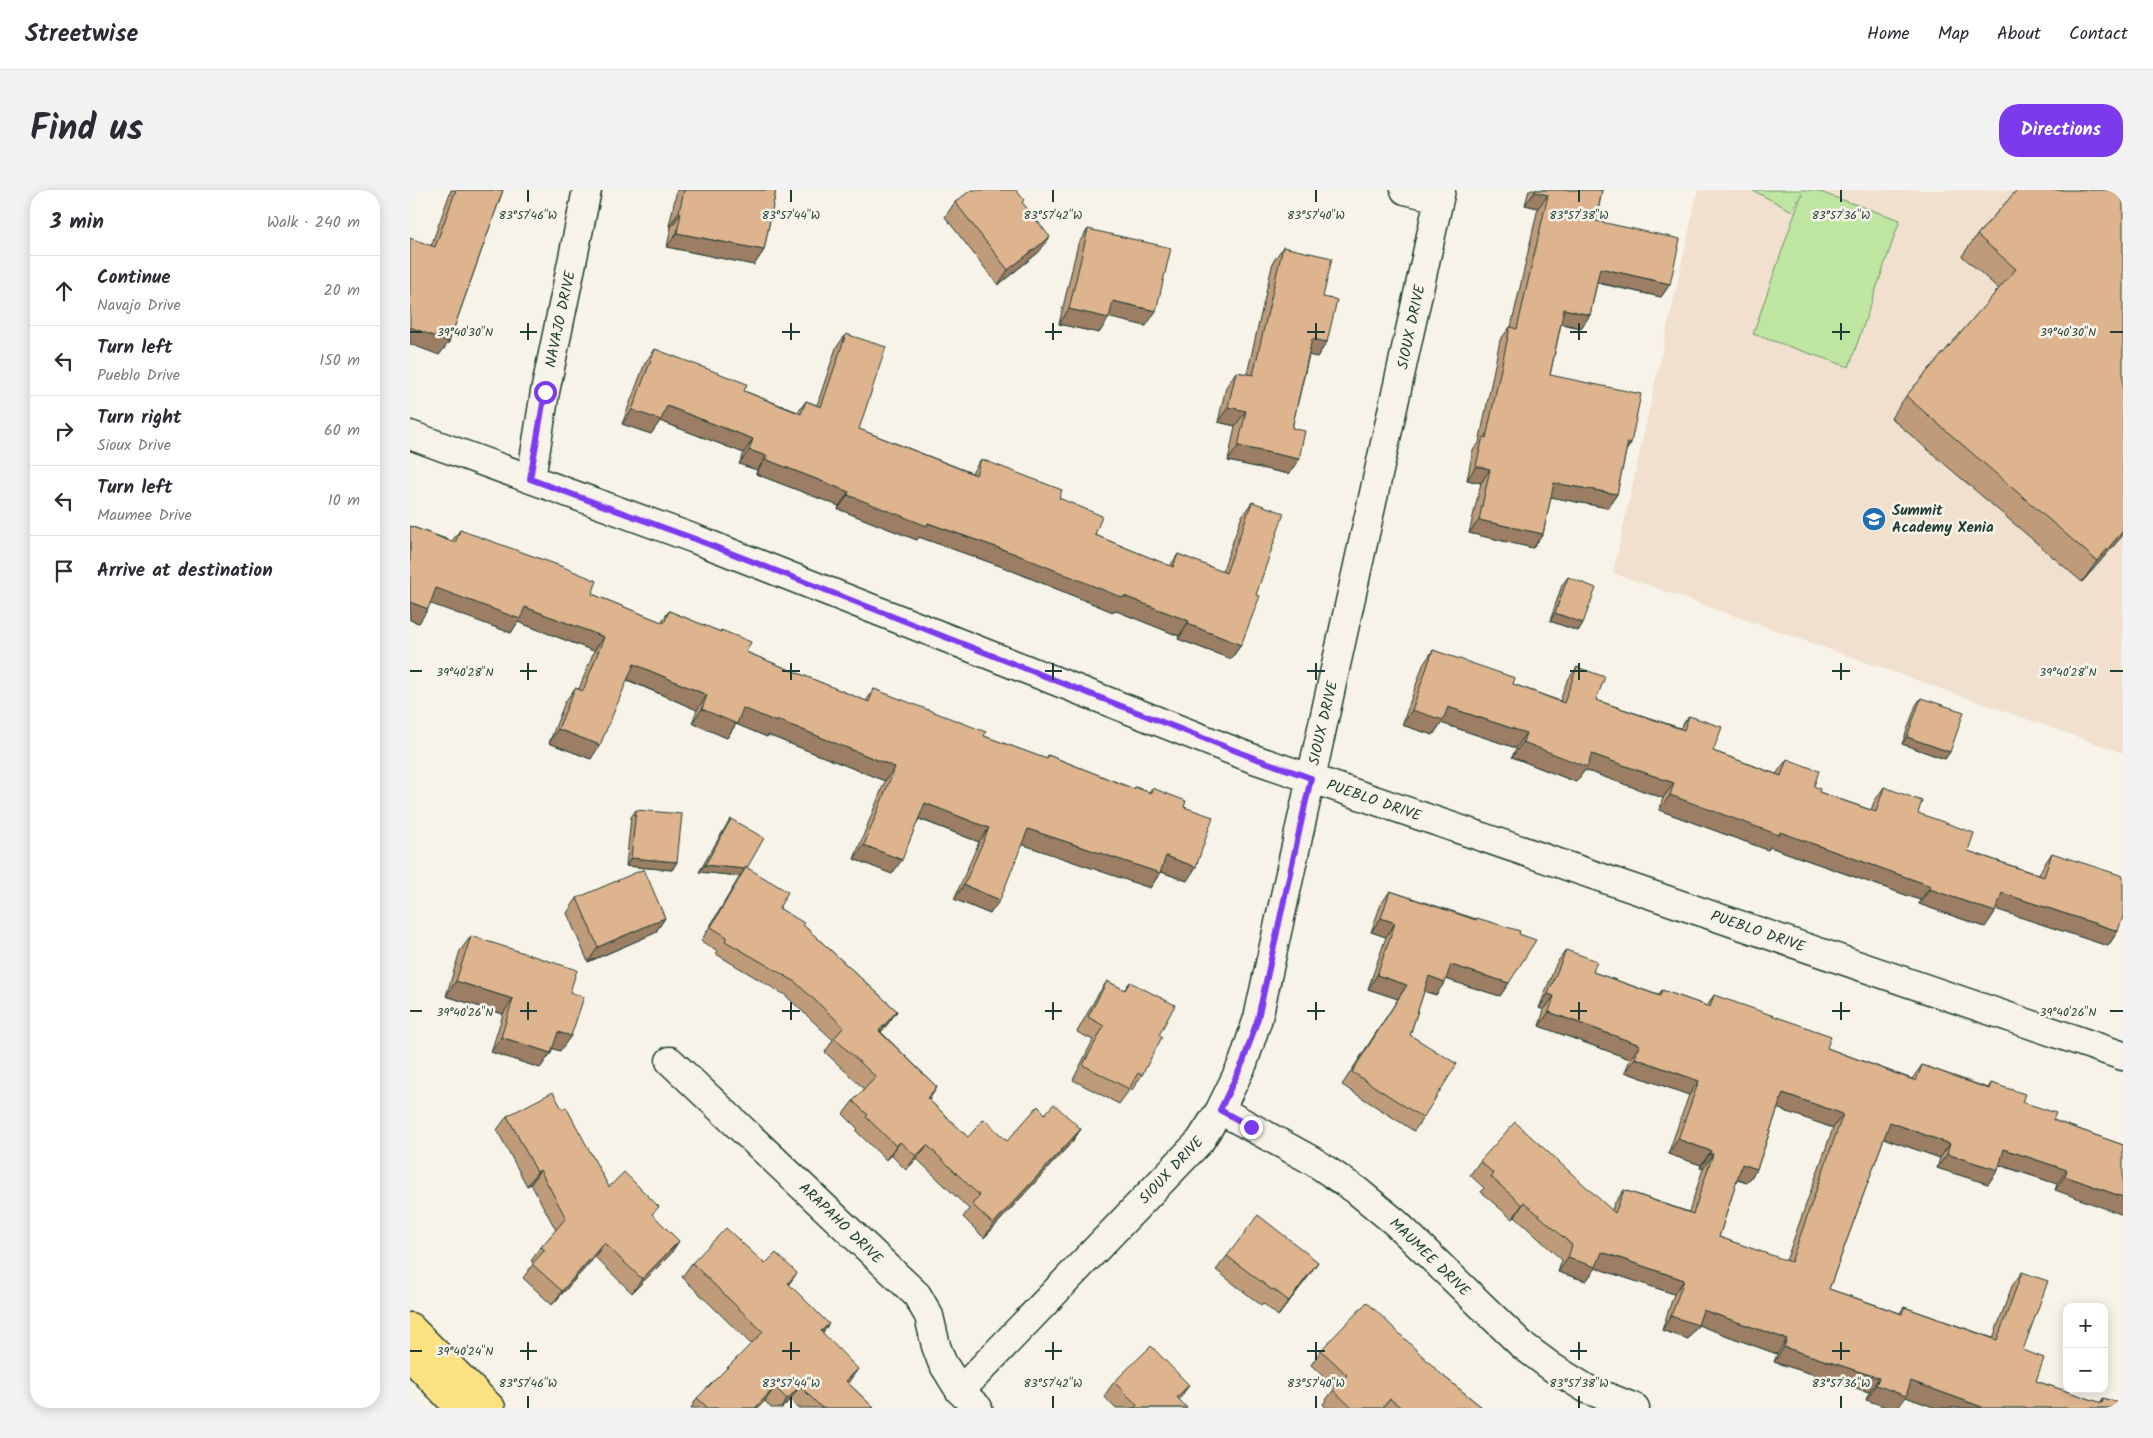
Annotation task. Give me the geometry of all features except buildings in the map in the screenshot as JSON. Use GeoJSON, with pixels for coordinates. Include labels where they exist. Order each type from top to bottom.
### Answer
{"type":"FeatureCollection","features":[{"type":"Feature","properties":{"kind":"highway"},"geometry":{"type":"LineString","coordinates":[[410,1327],[491,1408]]}},
{"type":"Feature","properties":{"kind":"highway"},"geometry":{"type":"LineString","coordinates":[[410,1356],[459,1408]]}},
{"type":"Feature","properties":{"kind":"street","name":"NAVAJO DRIVE"},"geometry":{"type":"LineString","coordinates":[[530,479],[545,392],[587,190]]}},
{"type":"Feature","properties":{"kind":"street"},"geometry":{"type":"LineString","coordinates":[[1404,190],[1440,194]]}},
{"type":"Feature","properties":{"kind":"street","name":"SIOUX DRIVE"},"geometry":{"type":"LineString","coordinates":[[969,1400],[1200,1141],[1220,1110],[1243,1062],[1258,1018],[1440,194]]}},
{"type":"Feature","properties":{"kind":"street","name":"PUEBLO DRIVE"},"geometry":{"type":"LineString","coordinates":[[410,435],[695,539],[1245,755],[2123,1056]]}},
{"type":"Feature","properties":{"kind":"street","name":"ARAPAHO DRIVE"},"geometry":{"type":"LineString","coordinates":[[670,1061],[917,1295],[929,1316],[942,1362],[969,1400]]}},
{"type":"Feature","properties":{"kind":"street","name":"MAUMEE DRIVE"},"geometry":{"type":"LineString","coordinates":[[1220,1110],[1313,1161],[1356,1190],[1396,1223],[1522,1345],[1553,1368],[1587,1388],[1635,1408]]}},
{"type":"Feature","properties":{"kind":"shaded area","name":"Summit Academy Xenia"},"geometry":{"type":"Polygon","coordinates":[[[1698,190],[2123,190],[2123,753],[1613,573],[1698,190]]]}},
{"type":"Feature","properties":{"kind":"green space"},"geometry":{"type":"Polygon","coordinates":[[[1752,190],[1814,190],[1900,220],[1849,367],[1753,334],[1802,193],[1792,211],[1752,190]]]}},
{"type":"Feature","properties":{"kind":"place","name":"Summit Academy Xenia"},"geometry":{"type":"Point","coordinates":[1874,519]}},
{"type":"Feature","properties":{"kind":"route"},"geometry":{"type":"LineString","coordinates":[[545,392],[530,479],[695,539],[1254,758],[1311,778],[1258,1018],[1243,1062],[1220,1110],[1251,1127]]}}]}
